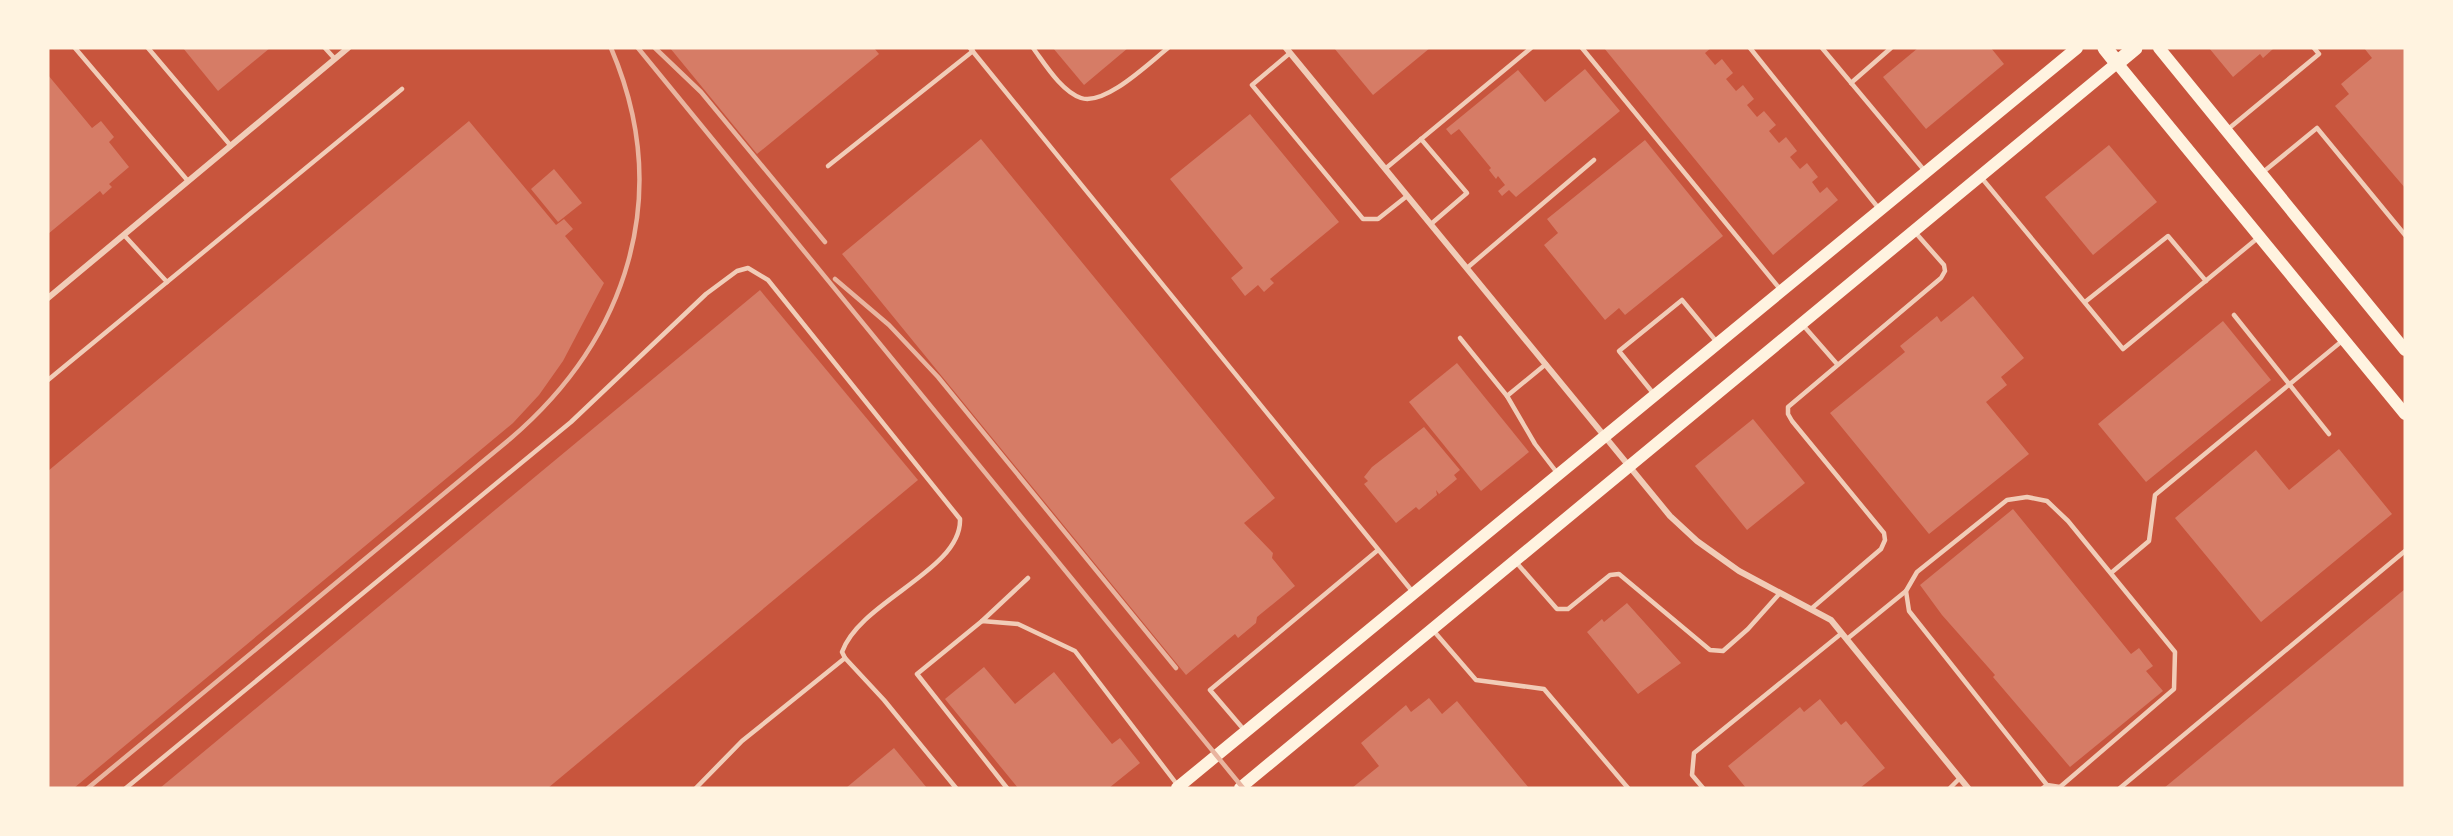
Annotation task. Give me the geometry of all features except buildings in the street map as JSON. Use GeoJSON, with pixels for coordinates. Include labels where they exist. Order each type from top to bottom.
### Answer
{"type":"FeatureCollection","features":[{"type":"Feature","properties":{"kind":"main road"},"geometry":{"type":"LineString","coordinates":[[1178,788],[2077,48]]}},
{"type":"Feature","properties":{"kind":"main road"},"geometry":{"type":"LineString","coordinates":[[2105,48],[2405,414]]}},
{"type":"Feature","properties":{"kind":"main road"},"geometry":{"type":"LineString","coordinates":[[1240,788],[2135,48]]}},
{"type":"Feature","properties":{"kind":"main road"},"geometry":{"type":"LineString","coordinates":[[2159,48],[2405,350]]}},
{"type":"Feature","properties":{"kind":"street"},"geometry":{"type":"LineString","coordinates":[[48,298],[348,48]]}},
{"type":"Feature","properties":{"kind":"street"},"geometry":{"type":"LineString","coordinates":[[1288,50],[1670,516],[1697,541],[1739,571],[1831,620],[1968,788]]}},
{"type":"Feature","properties":{"kind":"lane"},"geometry":{"type":"LineString","coordinates":[[75,48],[188,181]]}},
{"type":"Feature","properties":{"kind":"lane"},"geometry":{"type":"LineString","coordinates":[[148,48],[231,146]]}},
{"type":"Feature","properties":{"kind":"lane"},"geometry":{"type":"LineString","coordinates":[[325,48],[335,59]]}},
{"type":"Feature","properties":{"kind":"lane"},"geometry":{"type":"LineString","coordinates":[[1033,48],[1063,86],[1079,98],[1091,100],[1106,96],[1168,48]]}},
{"type":"Feature","properties":{"kind":"lane"},"geometry":{"type":"LineString","coordinates":[[1385,169],[1531,48]]}},
{"type":"Feature","properties":{"kind":"lane"},"geometry":{"type":"LineString","coordinates":[[1582,48],[1782,291]]}},
{"type":"Feature","properties":{"kind":"lane"},"geometry":{"type":"LineString","coordinates":[[1750,48],[1880,210]]}},
{"type":"Feature","properties":{"kind":"lane"},"geometry":{"type":"LineString","coordinates":[[1822,48],[1926,172]]}},
{"type":"Feature","properties":{"kind":"lane"},"geometry":{"type":"LineString","coordinates":[[1851,83],[1891,48]]}},
{"type":"Feature","properties":{"kind":"lane"},"geometry":{"type":"LineString","coordinates":[[2226,131],[2319,54],[2314,48]]}},
{"type":"Feature","properties":{"kind":"lane"},"geometry":{"type":"LineString","coordinates":[[828,166],[971,50],[1414,594]]}},
{"type":"Feature","properties":{"kind":"lane"},"geometry":{"type":"LineString","coordinates":[[1288,50],[1252,85],[1363,219],[1378,219],[1407,196]]}},
{"type":"Feature","properties":{"kind":"lane"},"geometry":{"type":"LineString","coordinates":[[48,380],[402,89]]}},
{"type":"Feature","properties":{"kind":"lane"},"geometry":{"type":"LineString","coordinates":[[2261,174],[2317,128],[2405,235]]}},
{"type":"Feature","properties":{"kind":"lane"},"geometry":{"type":"LineString","coordinates":[[1421,139],[1467,193],[1431,224]]}},
{"type":"Feature","properties":{"kind":"lane"},"geometry":{"type":"LineString","coordinates":[[1467,268],[1594,160]]}},
{"type":"Feature","properties":{"kind":"lane"},"geometry":{"type":"LineString","coordinates":[[1980,176],[2123,349],[2260,237]]}},
{"type":"Feature","properties":{"kind":"lane"},"geometry":{"type":"LineString","coordinates":[[1811,609],[1881,549],[1885,540],[1884,533],[1788,414],[1791,402],[1941,278],[1945,271],[1944,266],[1914,231]]}},
{"type":"Feature","properties":{"kind":"lane"},"geometry":{"type":"LineString","coordinates":[[124,235],[167,282]]}},
{"type":"Feature","properties":{"kind":"lane"},"geometry":{"type":"LineString","coordinates":[[2085,303],[2168,236],[2206,281]]}},
{"type":"Feature","properties":{"kind":"lane"},"geometry":{"type":"LineString","coordinates":[[126,788],[562,429],[706,294],[737,271],[748,268],[768,280],[960,519],[961,528],[954,542],[930,568],[852,631],[842,652],[956,788]]}},
{"type":"Feature","properties":{"kind":"lane"},"geometry":{"type":"LineString","coordinates":[[1655,395],[1619,351],[1682,300],[1718,344]]}},
{"type":"Feature","properties":{"kind":"lane"},"geometry":{"type":"LineString","coordinates":[[2234,315],[2329,434]]}},
{"type":"Feature","properties":{"kind":"lane"},"geometry":{"type":"LineString","coordinates":[[1802,324],[1837,364]]}},
{"type":"Feature","properties":{"kind":"lane"},"geometry":{"type":"LineString","coordinates":[[1460,338],[1507,396],[1535,444],[1558,475]]}},
{"type":"Feature","properties":{"kind":"lane"},"geometry":{"type":"LineString","coordinates":[[2111,573],[2149,541],[2156,495],[2344,339]]}},
{"type":"Feature","properties":{"kind":"lane"},"geometry":{"type":"LineString","coordinates":[[1507,396],[1546,364]]}},
{"type":"Feature","properties":{"kind":"lane"},"geometry":{"type":"LineString","coordinates":[[1847,639],[1906,591],[1917,572],[2007,500],[2027,496],[2047,501],[2068,521],[2175,652],[2174,689],[2060,787],[2045,786],[1909,611],[1906,591]]}},
{"type":"Feature","properties":{"kind":"lane"},"geometry":{"type":"LineString","coordinates":[[1246,732],[1210,690],[1378,550]]}},
{"type":"Feature","properties":{"kind":"lane"},"geometry":{"type":"LineString","coordinates":[[2120,788],[2405,551]]}},
{"type":"Feature","properties":{"kind":"lane"},"geometry":{"type":"LineString","coordinates":[[1515,561],[1557,609],[1568,609],[1610,575],[1619,574],[1710,650],[1723,651],[1748,629],[1781,592]]}},
{"type":"Feature","properties":{"kind":"lane"},"geometry":{"type":"LineString","coordinates":[[1007,788],[917,674],[982,621],[1028,578]]}},
{"type":"Feature","properties":{"kind":"lane"},"geometry":{"type":"LineString","coordinates":[[982,621],[1018,624],[1075,651],[1178,788]]}},
{"type":"Feature","properties":{"kind":"lane"},"geometry":{"type":"LineString","coordinates":[[1432,629],[1476,680],[1544,689],[1628,788]]}},
{"type":"Feature","properties":{"kind":"lane"},"geometry":{"type":"LineString","coordinates":[[1703,788],[1692,775],[1695,753],[1842,633]]}},
{"type":"Feature","properties":{"kind":"lane"},"geometry":{"type":"LineString","coordinates":[[696,788],[742,741],[845,658]]}},
{"type":"Feature","properties":{"kind":"lane"},"geometry":{"type":"LineString","coordinates":[[1950,788],[1960,778]]}},
{"type":"Feature","properties":{"kind":"railway"},"geometry":{"type":"LineString","coordinates":[[88,788],[510,439],[551,399],[584,356],[610,310],[628,261],[638,210],[638,157],[630,103],[611,48]]}},
{"type":"Feature","properties":{"kind":"railway"},"geometry":{"type":"LineString","coordinates":[[638,48],[1243,788]]}},
{"type":"Feature","properties":{"kind":"railway"},"geometry":{"type":"LineString","coordinates":[[655,48],[701,92],[825,242]]}},
{"type":"Feature","properties":{"kind":"railway"},"geometry":{"type":"LineString","coordinates":[[835,279],[889,325],[938,377],[1176,668]]}}]}
